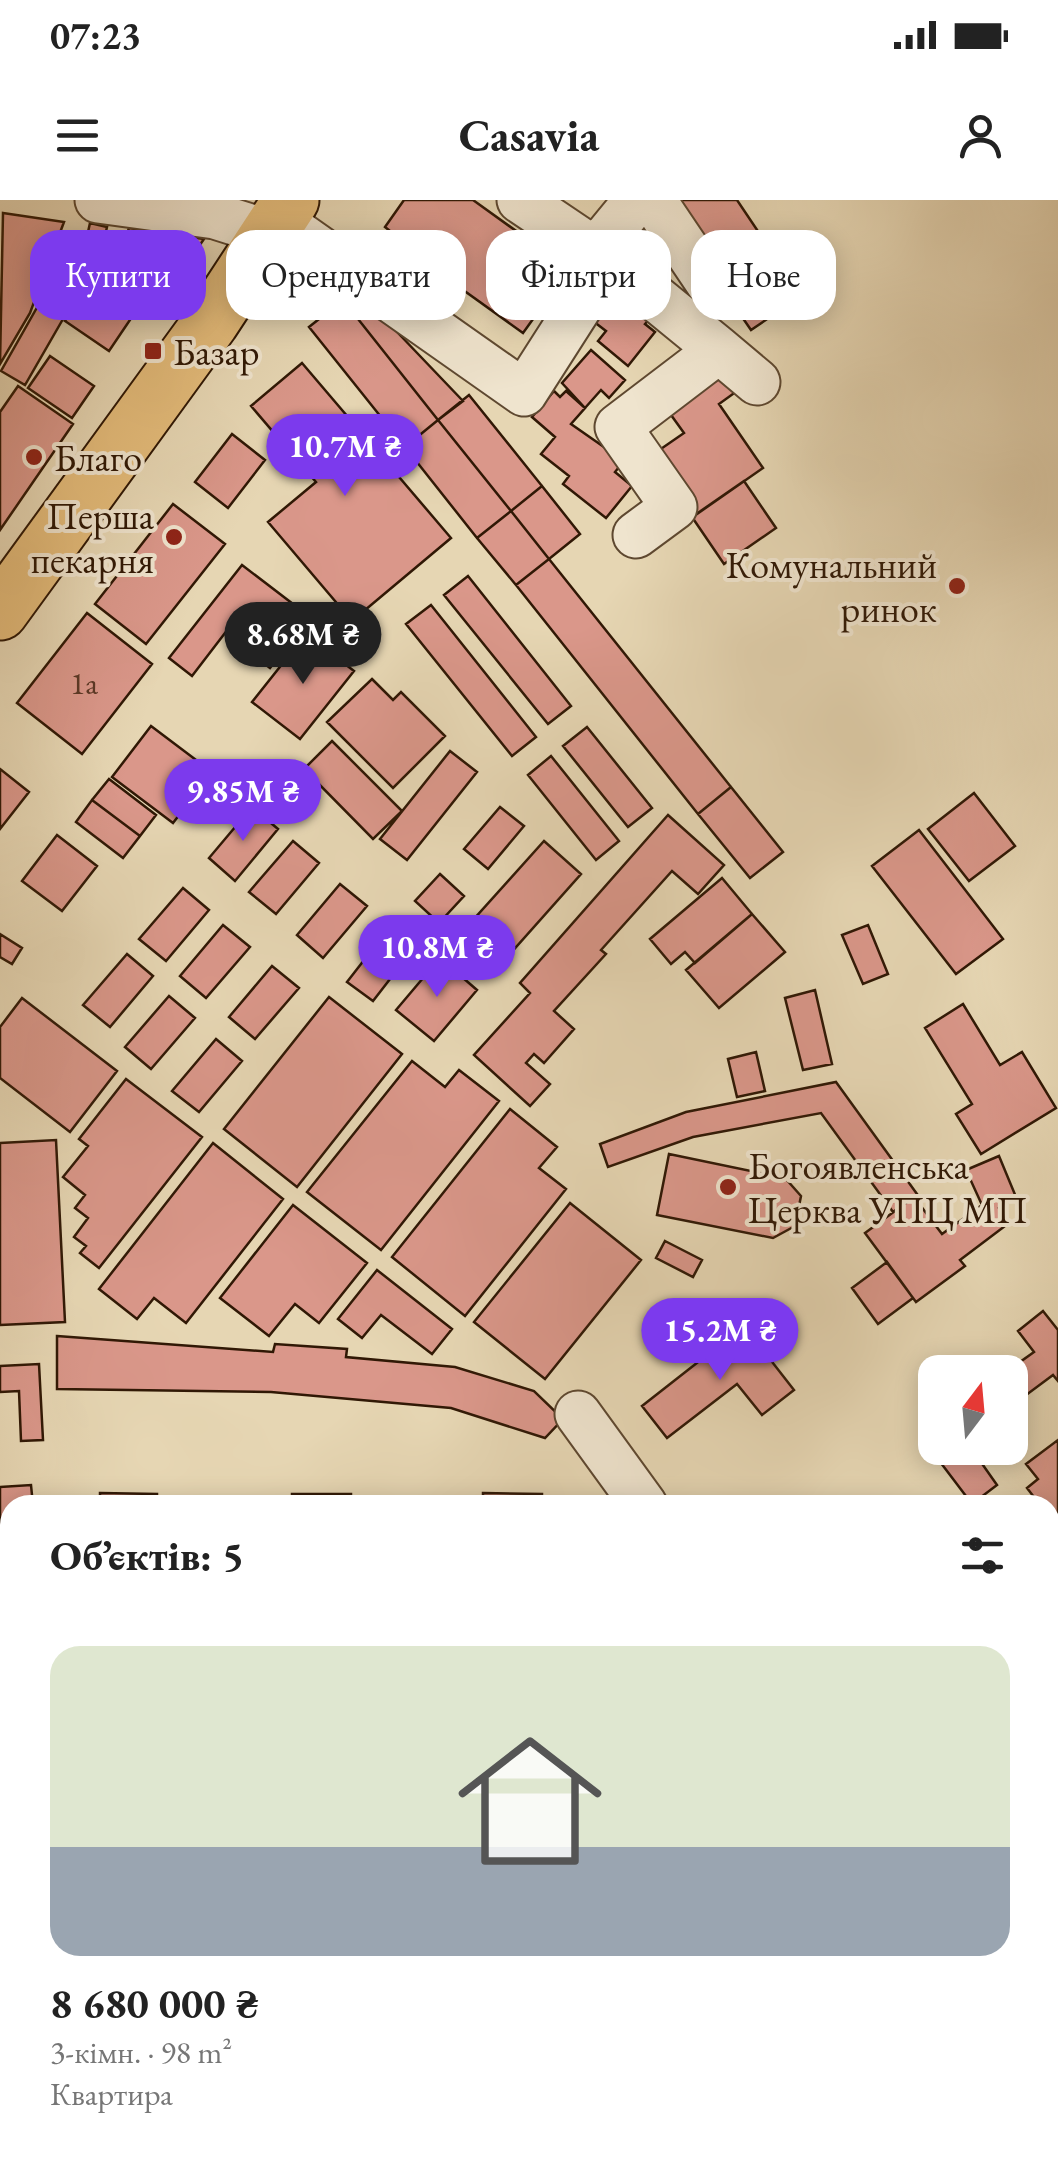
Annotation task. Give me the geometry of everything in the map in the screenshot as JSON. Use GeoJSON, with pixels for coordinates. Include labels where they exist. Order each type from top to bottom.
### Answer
{"type":"FeatureCollection","features":[{"type":"Feature","properties":{"kind":"main road"},"geometry":{"type":"LineString","coordinates":[[6,593],[211,322],[279,218]]}},
{"type":"Feature","properties":{"kind":"street"},"geometry":{"type":"LineString","coordinates":[[98,200],[215,216],[279,218],[524,394],[566,320]]}},
{"type":"Feature","properties":{"kind":"street"},"geometry":{"type":"LineString","coordinates":[[520,200],[564,230]]}},
{"type":"Feature","properties":{"kind":"street"},"geometry":{"type":"LineString","coordinates":[[618,230],[636,200]]}},
{"type":"Feature","properties":{"kind":"street"},"geometry":{"type":"LineString","coordinates":[[654,200],[691,256]]}},
{"type":"Feature","properties":{"kind":"street"},"geometry":{"type":"LineString","coordinates":[[671,311],[757,382]]}},
{"type":"Feature","properties":{"kind":"street"},"geometry":{"type":"LineString","coordinates":[[636,535],[674,507],[618,427],[720,350]]}},
{"type":"Feature","properties":{"kind":"street"},"geometry":{"type":"LineString","coordinates":[[578,1414],[637,1495]]}},
{"type":"Feature","properties":{"kind":"building"},"geometry":{"type":"Polygon","coordinates":[[[404,200],[473,200],[515,230],[486,230],[486,306],[466,292],[466,230],[385,227],[404,200]]]}},
{"type":"Feature","properties":{"kind":"building"},"geometry":{"type":"Polygon","coordinates":[[[663,200],[737,200],[757,230],[691,230],[691,242],[663,200]]]}},
{"type":"Feature","properties":{"kind":"building"},"geometry":{"type":"Polygon","coordinates":[[[3,213],[64,222],[61,230],[30,230],[30,313],[0,364],[3,213]]]}},
{"type":"Feature","properties":{"kind":"building"},"geometry":{"type":"Polygon","coordinates":[[[90,223],[107,227],[106,230],[88,230],[90,223]]]}},
{"type":"Feature","properties":{"kind":"building"},"geometry":{"type":"Polygon","coordinates":[[[30,320],[62,320],[25,385],[1,371],[30,320]]]}},
{"type":"Feature","properties":{"kind":"building"},"geometry":{"type":"Polygon","coordinates":[[[66,320],[130,320],[109,351],[66,320]]]}},
{"type":"Feature","properties":{"kind":"building"},"geometry":{"type":"Polygon","coordinates":[[[318,320],[359,320],[438,420],[405,447],[309,327],[318,320]]]}},
{"type":"Feature","properties":{"kind":"building"},"geometry":{"type":"Polygon","coordinates":[[[359,320],[386,320],[463,401],[438,420],[359,320]]]}},
{"type":"Feature","properties":{"kind":"building"},"geometry":{"type":"Polygon","coordinates":[[[505,320],[532,320],[523,333],[505,320]]]}},
{"type":"Feature","properties":{"kind":"building"},"geometry":{"type":"Polygon","coordinates":[[[649,320],[645,324],[655,332],[628,366],[598,341],[606,331],[593,321],[649,320]]]}},
{"type":"Feature","properties":{"kind":"building"},"geometry":{"type":"Polygon","coordinates":[[[744,320],[766,320],[751,330],[744,320]]]}},
{"type":"Feature","properties":{"kind":"building"},"geometry":{"type":"Polygon","coordinates":[[[591,350],[625,380],[609,398],[601,390],[585,408],[562,383],[591,350]]]}},
{"type":"Feature","properties":{"kind":"building"},"geometry":{"type":"Polygon","coordinates":[[[50,356],[94,386],[72,418],[28,388],[50,356]]]}},
{"type":"Feature","properties":{"kind":"building"},"geometry":{"type":"Polygon","coordinates":[[[302,363],[451,538],[352,621],[268,522],[316,482],[251,406],[302,363]]]}},
{"type":"Feature","properties":{"kind":"building"},"geometry":{"type":"Polygon","coordinates":[[[730,364],[744,386],[719,404],[763,468],[697,514],[655,453],[684,433],[666,408],[730,364]]]}},
{"type":"Feature","properties":{"kind":"building"},"geometry":{"type":"Polygon","coordinates":[[[18,386],[73,424],[0,530],[0,412],[18,386]]]}},
{"type":"Feature","properties":{"kind":"building"},"geometry":{"type":"Polygon","coordinates":[[[554,391],[560,397],[566,391],[585,408],[571,424],[624,461],[615,472],[632,486],[606,518],[563,484],[569,476],[541,454],[555,437],[532,417],[554,391]]]}},
{"type":"Feature","properties":{"kind":"building"},"geometry":{"type":"Polygon","coordinates":[[[469,395],[542,486],[511,511],[438,420],[469,395]]]}},
{"type":"Feature","properties":{"kind":"building"},"geometry":{"type":"Polygon","coordinates":[[[438,420],[511,511],[477,538],[405,447],[438,420]]]}},
{"type":"Feature","properties":{"kind":"building"},"geometry":{"type":"Polygon","coordinates":[[[232,434],[265,460],[228,508],[195,482],[232,434]]]}},
{"type":"Feature","properties":{"kind":"building"},"geometry":{"type":"Polygon","coordinates":[[[744,481],[776,528],[724,564],[692,517],[744,481]]]}},
{"type":"Feature","properties":{"kind":"building"},"geometry":{"type":"Polygon","coordinates":[[[542,486],[580,534],[549,559],[511,511],[542,486]]]}},
{"type":"Feature","properties":{"kind":"building"},"geometry":{"type":"Polygon","coordinates":[[[173,504],[225,544],[146,644],[95,604],[173,504]]]}},
{"type":"Feature","properties":{"kind":"building"},"geometry":{"type":"Polygon","coordinates":[[[511,511],[549,559],[516,585],[477,538],[511,511]]]}},
{"type":"Feature","properties":{"kind":"building"},"geometry":{"type":"Polygon","coordinates":[[[549,559],[731,787],[698,814],[516,585],[549,559]]]}},
{"type":"Feature","properties":{"kind":"building"},"geometry":{"type":"Polygon","coordinates":[[[242,565],[310,617],[270,668],[225,633],[192,676],[169,658],[242,565]]]}},
{"type":"Feature","properties":{"kind":"building"},"geometry":{"type":"Polygon","coordinates":[[[468,576],[571,706],[548,724],[444,595],[468,576]]]}},
{"type":"Feature","properties":{"kind":"building"},"geometry":{"type":"Polygon","coordinates":[[[431,605],[536,737],[512,756],[406,624],[431,605]]]}},
{"type":"Feature","properties":{"kind":"building"},"geometry":{"type":"Polygon","coordinates":[[[87,613],[152,664],[82,754],[17,703],[87,613]]]}},
{"type":"Feature","properties":{"kind":"building"},"geometry":{"type":"Polygon","coordinates":[[[306,634],[354,671],[300,739],[252,702],[306,634]]]}},
{"type":"Feature","properties":{"kind":"building"},"geometry":{"type":"Polygon","coordinates":[[[372,679],[393,700],[401,692],[445,736],[393,788],[327,722],[372,679]]]}},
{"type":"Feature","properties":{"kind":"building"},"geometry":{"type":"Polygon","coordinates":[[[151,726],[212,772],[173,823],[112,777],[151,726]]]}},
{"type":"Feature","properties":{"kind":"building"},"geometry":{"type":"Polygon","coordinates":[[[587,727],[652,808],[628,827],[563,746],[587,727]]]}},
{"type":"Feature","properties":{"kind":"building"},"geometry":{"type":"Polygon","coordinates":[[[332,741],[402,811],[373,839],[304,769],[332,741]]]}},
{"type":"Feature","properties":{"kind":"building"},"geometry":{"type":"Polygon","coordinates":[[[450,751],[477,772],[407,860],[380,839],[450,751]]]}},
{"type":"Feature","properties":{"kind":"building"},"geometry":{"type":"Polygon","coordinates":[[[551,756],[619,841],[596,860],[528,775],[551,756]]]}},
{"type":"Feature","properties":{"kind":"building"},"geometry":{"type":"Polygon","coordinates":[[[0,769],[29,792],[0,829],[0,769]]]}},
{"type":"Feature","properties":{"kind":"building"},"geometry":{"type":"Polygon","coordinates":[[[109,779],[156,815],[140,836],[92,800],[109,779]]]}},
{"type":"Feature","properties":{"kind":"building"},"geometry":{"type":"Polygon","coordinates":[[[731,787],[783,852],[750,878],[698,814],[731,787]]]}},
{"type":"Feature","properties":{"kind":"building"},"geometry":{"type":"Polygon","coordinates":[[[974,793],[1015,846],[969,881],[928,829],[974,793]]]}},
{"type":"Feature","properties":{"kind":"building"},"geometry":{"type":"Polygon","coordinates":[[[92,800],[140,836],[123,858],[76,822],[92,800]]]}},
{"type":"Feature","properties":{"kind":"building"},"geometry":{"type":"Polygon","coordinates":[[[252,807],[278,829],[235,881],[209,858],[252,807]]]}},
{"type":"Feature","properties":{"kind":"building"},"geometry":{"type":"Polygon","coordinates":[[[500,807],[524,826],[488,869],[464,849],[500,807]]]}},
{"type":"Feature","properties":{"kind":"building"},"geometry":{"type":"Polygon","coordinates":[[[668,815],[724,865],[698,894],[672,871],[601,950],[606,954],[554,1011],[574,1029],[544,1063],[534,1054],[526,1063],[550,1084],[530,1106],[474,1055],[530,993],[520,983],[668,815]]]}},
{"type":"Feature","properties":{"kind":"building"},"geometry":{"type":"Polygon","coordinates":[[[919,830],[1003,939],[956,974],[872,866],[919,830]]]}},
{"type":"Feature","properties":{"kind":"building"},"geometry":{"type":"Polygon","coordinates":[[[57,835],[97,866],[62,911],[22,881],[57,835]]]}},
{"type":"Feature","properties":{"kind":"building"},"geometry":{"type":"Polygon","coordinates":[[[293,841],[319,863],[276,914],[249,892],[293,841]]]}},
{"type":"Feature","properties":{"kind":"building"},"geometry":{"type":"Polygon","coordinates":[[[544,841],[581,874],[494,972],[456,939],[544,841]]]}},
{"type":"Feature","properties":{"kind":"building"},"geometry":{"type":"Polygon","coordinates":[[[440,874],[464,896],[439,923],[415,901],[440,874]]]}},
{"type":"Feature","properties":{"kind":"building"},"geometry":{"type":"Polygon","coordinates":[[[722,878],[752,914],[695,963],[685,952],[671,964],[650,939],[722,878]]]}},
{"type":"Feature","properties":{"kind":"building"},"geometry":{"type":"Polygon","coordinates":[[[340,884],[367,906],[323,958],[297,935],[340,884]]]}},
{"type":"Feature","properties":{"kind":"building"},"geometry":{"type":"Polygon","coordinates":[[[183,888],[209,910],[166,961],[139,939],[183,888]]]}},
{"type":"Feature","properties":{"kind":"building"},"geometry":{"type":"Polygon","coordinates":[[[752,914],[785,952],[719,1008],[686,970],[752,914]]]}},
{"type":"Feature","properties":{"kind":"building"},"geometry":{"type":"Polygon","coordinates":[[[396,919],[421,939],[373,1001],[347,982],[396,919]]]}},
{"type":"Feature","properties":{"kind":"building"},"geometry":{"type":"Polygon","coordinates":[[[223,925],[250,947],[206,998],[180,976],[223,925]]]}},
{"type":"Feature","properties":{"kind":"building"},"geometry":{"type":"Polygon","coordinates":[[[868,925],[888,974],[863,984],[842,935],[868,925]]]}},
{"type":"Feature","properties":{"kind":"building"},"geometry":{"type":"Polygon","coordinates":[[[0,934],[22,948],[12,964],[0,957],[0,934]]]}},
{"type":"Feature","properties":{"kind":"building"},"geometry":{"type":"Polygon","coordinates":[[[127,954],[153,976],[110,1027],[83,1005],[127,954]]]}},
{"type":"Feature","properties":{"kind":"building"},"geometry":{"type":"Polygon","coordinates":[[[440,958],[477,990],[434,1041],[396,1010],[440,958]]]}},
{"type":"Feature","properties":{"kind":"building"},"geometry":{"type":"Polygon","coordinates":[[[272,966],[299,988],[255,1039],[229,1017],[272,966]]]}},
{"type":"Feature","properties":{"kind":"building"},"geometry":{"type":"Polygon","coordinates":[[[815,990],[832,1064],[803,1070],[785,998],[815,990]]]}},
{"type":"Feature","properties":{"kind":"building"},"geometry":{"type":"Polygon","coordinates":[[[169,996],[195,1018],[151,1069],[125,1047],[169,996]]]}},
{"type":"Feature","properties":{"kind":"building"},"geometry":{"type":"Polygon","coordinates":[[[329,997],[402,1054],[297,1187],[224,1129],[329,997]]]}},
{"type":"Feature","properties":{"kind":"building"},"geometry":{"type":"Polygon","coordinates":[[[22,998],[117,1071],[70,1132],[0,1078],[0,1027],[22,998]]]}},
{"type":"Feature","properties":{"kind":"building"},"geometry":{"type":"Polygon","coordinates":[[[963,1004],[1000,1065],[1022,1052],[1056,1108],[981,1154],[956,1114],[972,1104],[925,1028],[963,1004]]]}},
{"type":"Feature","properties":{"kind":"building"},"geometry":{"type":"Polygon","coordinates":[[[216,1039],[242,1061],[199,1112],[172,1091],[216,1039]]]}},
{"type":"Feature","properties":{"kind":"building"},"geometry":{"type":"Polygon","coordinates":[[[756,1052],[765,1091],[737,1097],[728,1059],[756,1052]]]}},
{"type":"Feature","properties":{"kind":"building"},"geometry":{"type":"Polygon","coordinates":[[[412,1061],[445,1087],[459,1070],[499,1101],[381,1250],[307,1192],[412,1061]]]}},
{"type":"Feature","properties":{"kind":"building"},"geometry":{"type":"Polygon","coordinates":[[[126,1079],[202,1137],[99,1268],[80,1253],[86,1246],[74,1237],[88,1218],[75,1208],[85,1195],[63,1177],[88,1146],[79,1139],[126,1079]]]}},
{"type":"Feature","properties":{"kind":"building"},"geometry":{"type":"Polygon","coordinates":[[[836,1082],[917,1194],[893,1212],[821,1113],[693,1137],[608,1167],[600,1144],[686,1112],[836,1082]]]}},
{"type":"Feature","properties":{"kind":"building"},"geometry":{"type":"Polygon","coordinates":[[[510,1109],[557,1147],[539,1168],[566,1189],[465,1316],[392,1257],[510,1109]]]}},
{"type":"Feature","properties":{"kind":"building"},"geometry":{"type":"Polygon","coordinates":[[[56,1140],[65,1322],[0,1325],[0,1143],[56,1140]]]}},
{"type":"Feature","properties":{"kind":"building"},"geometry":{"type":"Polygon","coordinates":[[[213,1143],[283,1199],[186,1323],[154,1298],[137,1319],[99,1289],[213,1143]]]}},
{"type":"Feature","properties":{"kind":"building","name":"Богоявленська Церква УПЦ МП"},"geometry":{"type":"Polygon","coordinates":[[[669,1154],[785,1178],[801,1196],[795,1226],[773,1238],[657,1215],[669,1154]]]}},
{"type":"Feature","properties":{"kind":"building"},"geometry":{"type":"Polygon","coordinates":[[[999,1156],[1016,1197],[999,1208],[1009,1223],[960,1260],[965,1266],[916,1302],[865,1233],[914,1197],[942,1234],[982,1205],[966,1170],[999,1156]]]}},
{"type":"Feature","properties":{"kind":"building"},"geometry":{"type":"Polygon","coordinates":[[[570,1203],[641,1260],[545,1379],[474,1322],[570,1203]]]}},
{"type":"Feature","properties":{"kind":"building"},"geometry":{"type":"Polygon","coordinates":[[[293,1205],[367,1263],[319,1323],[295,1304],[269,1336],[220,1298],[293,1205]]]}},
{"type":"Feature","properties":{"kind":"building"},"geometry":{"type":"Polygon","coordinates":[[[665,1241],[702,1260],[693,1277],[656,1258],[665,1241]]]}},
{"type":"Feature","properties":{"kind":"building"},"geometry":{"type":"Polygon","coordinates":[[[887,1262],[913,1298],[878,1324],[852,1288],[887,1262]]]}},
{"type":"Feature","properties":{"kind":"building"},"geometry":{"type":"Polygon","coordinates":[[[377,1270],[452,1329],[432,1354],[381,1315],[362,1338],[338,1319],[377,1270]]]}},
{"type":"Feature","properties":{"kind":"building"},"geometry":{"type":"Polygon","coordinates":[[[1043,1311],[1058,1330],[1058,1381],[1053,1375],[1028,1394],[1028,1356],[1034,1352],[1018,1331],[1043,1311]]]}},
{"type":"Feature","properties":{"kind":"building"},"geometry":{"type":"Polygon","coordinates":[[[744,1326],[794,1390],[762,1415],[737,1384],[667,1438],[642,1406],[744,1326]]]}},
{"type":"Feature","properties":{"kind":"building"},"geometry":{"type":"Polygon","coordinates":[[[57,1336],[273,1352],[275,1344],[347,1349],[346,1357],[455,1367],[534,1391],[563,1419],[545,1438],[451,1408],[271,1392],[57,1389],[57,1336]]]}},
{"type":"Feature","properties":{"kind":"building"},"geometry":{"type":"Polygon","coordinates":[[[39,1364],[43,1440],[21,1441],[19,1391],[0,1392],[0,1366],[39,1364]]]}},
{"type":"Feature","properties":{"kind":"building"},"geometry":{"type":"Polygon","coordinates":[[[1058,1440],[1058,1495],[1032,1495],[1027,1488],[1038,1479],[1028,1462],[1058,1440]]]}},
{"type":"Feature","properties":{"kind":"building"},"geometry":{"type":"Polygon","coordinates":[[[942,1465],[983,1465],[997,1485],[984,1495],[965,1495],[942,1465]]]}},
{"type":"Feature","properties":{"kind":"building"},"geometry":{"type":"Polygon","coordinates":[[[31,1485],[32,1495],[0,1495],[0,1487],[31,1485]]]}},
{"type":"Feature","properties":{"kind":"building"},"geometry":{"type":"Polygon","coordinates":[[[100,1493],[157,1494],[157,1495],[100,1493]]]}},
{"type":"Feature","properties":{"kind":"building"},"geometry":{"type":"Polygon","coordinates":[[[483,1493],[542,1494],[542,1495],[483,1493]]]}},
{"type":"Feature","properties":{"kind":"place","name":"Базар"},"geometry":{"type":"Point","coordinates":[153,351]}},
{"type":"Feature","properties":{"kind":"place","name":"Благо"},"geometry":{"type":"Point","coordinates":[34,457]}},
{"type":"Feature","properties":{"kind":"place","name":"Перша пекарня"},"geometry":{"type":"Point","coordinates":[174,537]}},
{"type":"Feature","properties":{"kind":"place","name":"Комунальний ринок"},"geometry":{"type":"Point","coordinates":[957,586]}},
{"type":"Feature","properties":{"kind":"place","name":"Богоявленська Церква УПЦ МП"},"geometry":{"type":"Point","coordinates":[728,1187]}}]}
